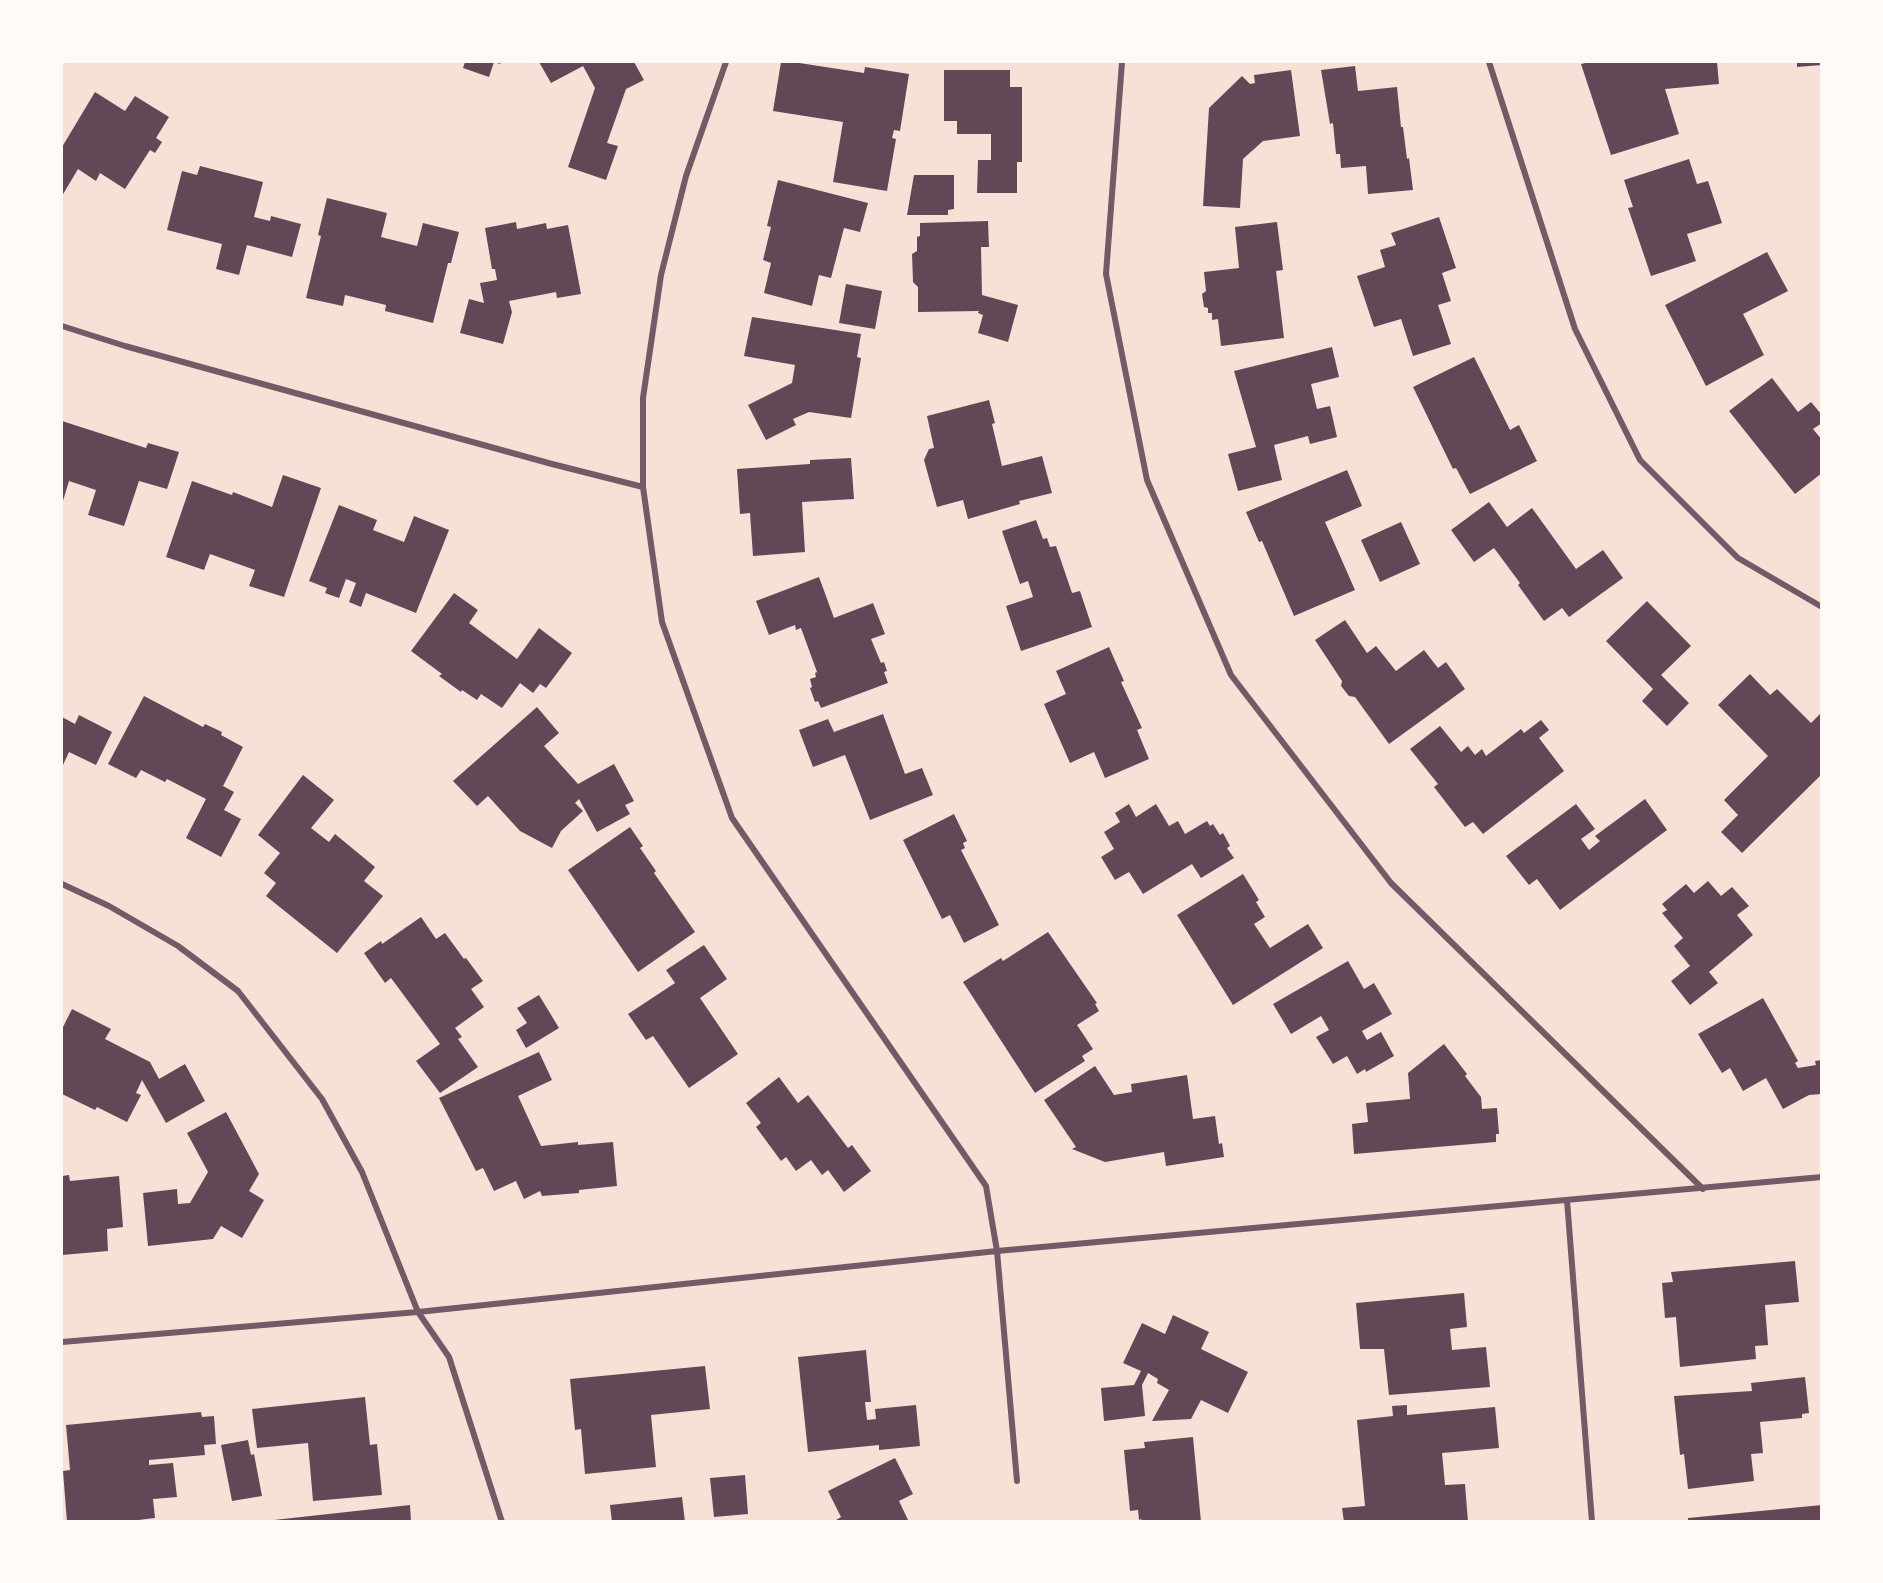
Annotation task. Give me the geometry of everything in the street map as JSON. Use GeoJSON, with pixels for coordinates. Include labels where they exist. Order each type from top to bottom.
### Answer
{"type":"FeatureCollection","features":[{"type":"Feature","properties":{"kind":"street"},"geometry":{"type":"LineString","coordinates":[[726,62],[686,176],[661,275],[643,398],[644,487],[662,622],[732,818],[986,1186],[997,1251],[1017,1481]]}},
{"type":"Feature","properties":{"kind":"street"},"geometry":{"type":"LineString","coordinates":[[1122,62],[1106,274],[1147,480],[1231,675],[1391,884],[1703,1189]]}},
{"type":"Feature","properties":{"kind":"street"},"geometry":{"type":"LineString","coordinates":[[1489,62],[1575,329],[1640,460],[1738,558],[1821,607]]}},
{"type":"Feature","properties":{"kind":"street"},"geometry":{"type":"LineString","coordinates":[[62,326],[552,464],[644,487]]}},
{"type":"Feature","properties":{"kind":"street"},"geometry":{"type":"LineString","coordinates":[[62,884],[110,906],[178,946],[238,991],[322,1099],[362,1172],[418,1312],[449,1357],[502,1521]]}},
{"type":"Feature","properties":{"kind":"street"},"geometry":{"type":"LineString","coordinates":[[62,1342],[418,1312],[997,1251],[1821,1177]]}},
{"type":"Feature","properties":{"kind":"street"},"geometry":{"type":"LineString","coordinates":[[1568,1200],[1592,1521]]}},
{"type":"Feature","properties":{"kind":"building"},"geometry":{"type":"Polygon","coordinates":[[[465,62],[494,62],[489,77],[463,68],[465,62]]]}},
{"type":"Feature","properties":{"kind":"building"},"geometry":{"type":"Polygon","coordinates":[[[539,62],[634,62],[644,80],[626,89],[607,143],[618,146],[606,180],[568,167],[595,88],[583,66],[551,83],[539,62]]]}},
{"type":"Feature","properties":{"kind":"building"},"geometry":{"type":"Polygon","coordinates":[[[781,62],[864,73],[865,67],[909,74],[900,131],[894,130],[892,138],[896,139],[887,191],[833,182],[843,122],[773,111],[781,62]]]}},
{"type":"Feature","properties":{"kind":"building"},"geometry":{"type":"Polygon","coordinates":[[[1590,62],[1717,62],[1719,84],[1665,89],[1679,134],[1611,155],[1581,64],[1590,62]]]}},
{"type":"Feature","properties":{"kind":"building"},"geometry":{"type":"Polygon","coordinates":[[[1797,62],[1822,62],[1822,65],[1797,67],[1797,62]]]}},
{"type":"Feature","properties":{"kind":"building"},"geometry":{"type":"Polygon","coordinates":[[[1355,66],[1358,91],[1397,87],[1401,127],[1403,127],[1407,159],[1409,158],[1413,190],[1368,194],[1366,166],[1341,168],[1340,154],[1336,154],[1333,123],[1330,124],[1321,70],[1355,66]]]}},
{"type":"Feature","properties":{"kind":"building"},"geometry":{"type":"Polygon","coordinates":[[[944,70],[1010,70],[1010,87],[1022,87],[1022,162],[1017,162],[1017,193],[977,193],[978,160],[991,160],[991,134],[957,134],[957,121],[944,121],[944,70]]]}},
{"type":"Feature","properties":{"kind":"building"},"geometry":{"type":"Polygon","coordinates":[[[1291,70],[1300,136],[1263,141],[1243,159],[1240,208],[1203,206],[1209,108],[1242,76],[1250,84],[1255,83],[1254,75],[1291,70]]]}},
{"type":"Feature","properties":{"kind":"building"},"geometry":{"type":"Polygon","coordinates":[[[95,92],[125,111],[135,96],[169,117],[156,138],[162,142],[155,153],[150,150],[125,189],[100,173],[96,181],[78,169],[62,196],[62,147],[95,92]]]}},
{"type":"Feature","properties":{"kind":"building"},"geometry":{"type":"Polygon","coordinates":[[[1689,159],[1697,184],[1708,181],[1722,223],[1687,234],[1696,261],[1651,276],[1628,208],[1633,207],[1624,180],[1689,159]]]}},
{"type":"Feature","properties":{"kind":"building"},"geometry":{"type":"Polygon","coordinates":[[[200,166],[263,182],[254,217],[270,221],[271,216],[301,224],[292,257],[247,245],[239,275],[216,269],[222,244],[167,230],[182,171],[197,175],[200,166]]]}},
{"type":"Feature","properties":{"kind":"building"},"geometry":{"type":"Polygon","coordinates":[[[914,175],[954,175],[954,209],[948,210],[948,215],[907,215],[914,175]]]}},
{"type":"Feature","properties":{"kind":"building"},"geometry":{"type":"Polygon","coordinates":[[[778,180],[868,203],[860,232],[844,228],[831,278],[819,275],[812,306],[764,293],[771,263],[763,260],[771,227],[767,226],[778,180]]]}},
{"type":"Feature","properties":{"kind":"building"},"geometry":{"type":"Polygon","coordinates":[[[327,198],[387,213],[381,237],[417,246],[423,223],[459,232],[451,263],[448,263],[433,323],[385,311],[386,305],[345,295],[343,306],[306,298],[321,236],[318,235],[327,198]]]}},
{"type":"Feature","properties":{"kind":"building"},"geometry":{"type":"Polygon","coordinates":[[[1439,217],[1456,268],[1442,273],[1451,301],[1438,305],[1451,344],[1413,356],[1401,319],[1374,327],[1357,276],[1385,267],[1380,250],[1396,245],[1391,233],[1439,217]]]}},
{"type":"Feature","properties":{"kind":"building"},"geometry":{"type":"Polygon","coordinates":[[[988,221],[989,247],[981,247],[982,295],[1018,305],[1008,342],[978,333],[983,315],[978,313],[979,311],[918,312],[918,287],[913,282],[912,254],[917,251],[920,223],[988,221]]]}},
{"type":"Feature","properties":{"kind":"building"},"geometry":{"type":"Polygon","coordinates":[[[516,222],[517,229],[546,223],[547,229],[568,225],[581,294],[557,298],[556,292],[509,301],[512,312],[503,344],[460,333],[469,299],[484,303],[480,283],[497,280],[495,269],[492,269],[485,228],[516,222]]]}},
{"type":"Feature","properties":{"kind":"building"},"geometry":{"type":"Polygon","coordinates":[[[1277,222],[1283,270],[1276,271],[1284,338],[1221,346],[1218,319],[1212,320],[1212,313],[1208,313],[1208,308],[1204,307],[1202,294],[1206,291],[1204,272],[1239,268],[1235,227],[1277,222]]]}},
{"type":"Feature","properties":{"kind":"building"},"geometry":{"type":"Polygon","coordinates":[[[1767,252],[1788,291],[1743,314],[1764,355],[1706,386],[1665,305],[1767,252]]]}},
{"type":"Feature","properties":{"kind":"building"},"geometry":{"type":"Polygon","coordinates":[[[846,284],[882,291],[875,329],[839,323],[846,284]]]}},
{"type":"Feature","properties":{"kind":"building"},"geometry":{"type":"Polygon","coordinates":[[[752,317],[861,334],[857,357],[861,358],[851,418],[809,412],[793,419],[796,425],[766,440],[748,405],[792,383],[795,365],[744,356],[752,317]]]}},
{"type":"Feature","properties":{"kind":"building"},"geometry":{"type":"Polygon","coordinates":[[[1332,347],[1339,377],[1311,384],[1317,409],[1330,406],[1337,437],[1310,444],[1308,436],[1274,445],[1282,480],[1238,491],[1228,454],[1256,447],[1234,371],[1332,347]]]}},
{"type":"Feature","properties":{"kind":"building"},"geometry":{"type":"Polygon","coordinates":[[[1474,357],[1510,430],[1519,425],[1537,461],[1470,494],[1456,468],[1453,469],[1413,387],[1474,357]]]}},
{"type":"Feature","properties":{"kind":"building"},"geometry":{"type":"Polygon","coordinates":[[[1772,378],[1798,412],[1811,402],[1822,415],[1822,423],[1813,429],[1822,440],[1822,473],[1795,494],[1729,411],[1772,378]]]}},
{"type":"Feature","properties":{"kind":"building"},"geometry":{"type":"Polygon","coordinates":[[[989,400],[1002,466],[1042,456],[1052,493],[1019,501],[1020,504],[968,519],[963,500],[937,507],[924,460],[929,449],[934,448],[927,416],[989,400]]]}},
{"type":"Feature","properties":{"kind":"building"},"geometry":{"type":"Polygon","coordinates":[[[62,421],[146,448],[148,443],[179,452],[167,489],[139,481],[124,526],[88,515],[96,490],[69,481],[62,504],[62,421]]]}},
{"type":"Feature","properties":{"kind":"building"},"geometry":{"type":"Polygon","coordinates":[[[851,458],[854,499],[802,502],[805,552],[753,556],[750,513],[740,514],[737,469],[810,464],[810,460],[851,458]]]}},
{"type":"Feature","properties":{"kind":"building"},"geometry":{"type":"Polygon","coordinates":[[[1347,470],[1362,506],[1325,522],[1355,590],[1294,616],[1262,541],[1259,542],[1246,512],[1347,470]]]}},
{"type":"Feature","properties":{"kind":"building"},"geometry":{"type":"Polygon","coordinates":[[[283,475],[321,488],[284,597],[249,586],[255,570],[210,554],[204,570],[166,557],[192,481],[232,495],[233,492],[272,507],[283,475]]]}},
{"type":"Feature","properties":{"kind":"building"},"geometry":{"type":"Polygon","coordinates":[[[1489,502],[1507,527],[1532,508],[1576,569],[1603,550],[1623,578],[1569,617],[1562,608],[1544,621],[1494,548],[1474,562],[1451,530],[1489,502]]]}},
{"type":"Feature","properties":{"kind":"building"},"geometry":{"type":"Polygon","coordinates":[[[339,505],[377,520],[373,530],[404,542],[414,516],[449,530],[416,613],[366,593],[361,607],[349,602],[356,583],[346,579],[339,598],[325,593],[327,588],[309,581],[339,505]]]}},
{"type":"Feature","properties":{"kind":"building"},"geometry":{"type":"Polygon","coordinates":[[[1036,520],[1043,539],[1047,538],[1050,547],[1056,546],[1072,593],[1080,591],[1092,627],[1021,651],[1006,606],[1033,597],[1028,581],[1020,584],[1002,531],[1036,520]]]}},
{"type":"Feature","properties":{"kind":"building"},"geometry":{"type":"Polygon","coordinates":[[[1401,522],[1420,564],[1380,582],[1361,540],[1401,522]]]}},
{"type":"Feature","properties":{"kind":"building"},"geometry":{"type":"Polygon","coordinates":[[[819,577],[834,618],[873,603],[885,634],[871,639],[881,663],[884,662],[887,671],[884,672],[888,683],[821,708],[818,701],[815,702],[810,688],[812,687],[810,679],[816,677],[817,672],[801,628],[796,630],[795,625],[769,635],[756,601],[819,577]]]}},
{"type":"Feature","properties":{"kind":"building"},"geometry":{"type":"Polygon","coordinates":[[[454,593],[478,610],[469,623],[517,659],[539,628],[572,653],[546,688],[540,684],[533,693],[520,683],[502,708],[481,694],[477,700],[462,690],[461,692],[439,676],[442,674],[411,651],[454,593]]]}},
{"type":"Feature","properties":{"kind":"building"},"geometry":{"type":"Polygon","coordinates":[[[1647,601],[1691,646],[1661,675],[1689,703],[1667,726],[1642,701],[1653,689],[1606,641],[1647,601]]]}},
{"type":"Feature","properties":{"kind":"building"},"geometry":{"type":"Polygon","coordinates":[[[1345,620],[1367,653],[1376,646],[1396,671],[1424,650],[1438,668],[1446,662],[1465,689],[1389,744],[1355,697],[1349,696],[1341,686],[1342,681],[1315,640],[1345,620]]]}},
{"type":"Feature","properties":{"kind":"building"},"geometry":{"type":"Polygon","coordinates":[[[1109,647],[1124,681],[1121,682],[1142,728],[1137,730],[1149,759],[1105,778],[1094,752],[1070,763],[1044,704],[1066,694],[1056,671],[1109,647]]]}},
{"type":"Feature","properties":{"kind":"building"},"geometry":{"type":"Polygon","coordinates":[[[1750,674],[1770,695],[1777,689],[1811,723],[1820,714],[1822,716],[1822,774],[1742,853],[1721,832],[1738,815],[1724,800],[1768,756],[1718,705],[1750,674]]]}},
{"type":"Feature","properties":{"kind":"building"},"geometry":{"type":"Polygon","coordinates":[[[144,696],[203,727],[205,724],[222,732],[221,735],[243,747],[223,786],[234,792],[224,810],[241,819],[221,857],[186,838],[206,799],[167,779],[165,782],[141,770],[136,778],[108,764],[144,696]]]}},
{"type":"Feature","properties":{"kind":"building"},"geometry":{"type":"Polygon","coordinates":[[[537,707],[559,733],[544,746],[578,784],[614,764],[634,801],[625,805],[630,814],[597,832],[579,799],[575,803],[583,811],[561,831],[552,848],[520,831],[488,796],[477,806],[453,781],[537,707]]]}},
{"type":"Feature","properties":{"kind":"building"},"geometry":{"type":"Polygon","coordinates":[[[883,714],[905,774],[922,768],[933,795],[870,820],[845,755],[813,767],[799,730],[828,719],[834,732],[883,714]]]}},
{"type":"Feature","properties":{"kind":"building"},"geometry":{"type":"Polygon","coordinates":[[[79,715],[112,732],[96,765],[69,752],[62,767],[62,717],[75,724],[79,715]]]}},
{"type":"Feature","properties":{"kind":"building"},"geometry":{"type":"Polygon","coordinates":[[[1541,720],[1549,730],[1539,738],[1564,771],[1483,834],[1473,822],[1465,827],[1434,787],[1438,784],[1410,749],[1440,726],[1461,752],[1468,746],[1475,755],[1482,749],[1486,756],[1521,729],[1524,733],[1541,720]]]}},
{"type":"Feature","properties":{"kind":"building"},"geometry":{"type":"Polygon","coordinates":[[[303,775],[334,800],[311,828],[329,842],[335,834],[375,867],[364,881],[383,896],[337,953],[266,896],[276,883],[264,873],[280,853],[258,835],[303,775]]]}},
{"type":"Feature","properties":{"kind":"building"},"geometry":{"type":"Polygon","coordinates":[[[1645,799],[1667,830],[1560,910],[1537,879],[1529,885],[1506,856],[1576,804],[1595,829],[1581,839],[1589,850],[1600,841],[1595,836],[1645,799]]]}},
{"type":"Feature","properties":{"kind":"building"},"geometry":{"type":"Polygon","coordinates":[[[1129,804],[1136,817],[1156,804],[1169,826],[1178,821],[1185,834],[1207,821],[1210,826],[1213,824],[1220,835],[1223,833],[1230,846],[1227,848],[1234,858],[1201,878],[1192,864],[1143,894],[1129,872],[1115,880],[1101,857],[1114,849],[1104,832],[1120,822],[1115,813],[1129,804]]]}},
{"type":"Feature","properties":{"kind":"building"},"geometry":{"type":"Polygon","coordinates":[[[954,814],[967,841],[963,843],[965,848],[961,850],[999,925],[964,943],[950,915],[942,919],[903,840],[954,814]]]}},
{"type":"Feature","properties":{"kind":"building"},"geometry":{"type":"Polygon","coordinates":[[[630,827],[643,846],[640,848],[656,871],[654,873],[695,932],[638,972],[568,870],[630,827]]]}},
{"type":"Feature","properties":{"kind":"building"},"geometry":{"type":"Polygon","coordinates":[[[1243,874],[1259,900],[1256,902],[1265,917],[1254,924],[1270,948],[1308,924],[1323,948],[1233,1005],[1177,915],[1243,874]]]}},
{"type":"Feature","properties":{"kind":"building"},"geometry":{"type":"Polygon","coordinates":[[[1708,881],[1721,896],[1732,887],[1749,906],[1737,915],[1753,935],[1709,972],[1718,983],[1690,1005],[1671,981],[1690,966],[1674,946],[1683,938],[1662,913],[1667,910],[1662,904],[1686,884],[1694,893],[1708,881]]]}},
{"type":"Feature","properties":{"kind":"building"},"geometry":{"type":"Polygon","coordinates":[[[421,917],[436,939],[445,933],[483,981],[471,989],[484,1007],[455,1028],[462,1037],[458,1039],[478,1067],[440,1093],[416,1061],[440,1044],[391,978],[385,983],[364,953],[381,941],[382,944],[421,917]]]}},
{"type":"Feature","properties":{"kind":"building"},"geometry":{"type":"Polygon","coordinates":[[[1048,932],[1097,1003],[1095,1004],[1099,1011],[1077,1025],[1093,1049],[1082,1056],[1085,1061],[1035,1093],[963,982],[1001,958],[1003,961],[1048,932]]]}},
{"type":"Feature","properties":{"kind":"building"},"geometry":{"type":"Polygon","coordinates":[[[704,945],[727,979],[700,998],[738,1054],[689,1088],[653,1036],[646,1040],[628,1014],[675,983],[666,970],[704,945]]]}},
{"type":"Feature","properties":{"kind":"building"},"geometry":{"type":"Polygon","coordinates":[[[1348,961],[1364,989],[1374,983],[1392,1014],[1362,1031],[1367,1040],[1381,1032],[1394,1056],[1366,1072],[1365,1069],[1357,1074],[1347,1056],[1333,1064],[1316,1037],[1329,1030],[1321,1016],[1291,1034],[1273,1004],[1348,961]]]}},
{"type":"Feature","properties":{"kind":"building"},"geometry":{"type":"Polygon","coordinates":[[[539,995],[559,1028],[526,1048],[516,1030],[527,1023],[517,1008],[539,995]]]}},
{"type":"Feature","properties":{"kind":"building"},"geometry":{"type":"Polygon","coordinates":[[[1763,998],[1798,1061],[1795,1063],[1798,1068],[1816,1065],[1815,1061],[1822,1060],[1822,1094],[1809,1095],[1783,1109],[1766,1078],[1743,1091],[1730,1068],[1722,1073],[1698,1034],[1763,998]]]}},
{"type":"Feature","properties":{"kind":"building"},"geometry":{"type":"Polygon","coordinates":[[[72,1009],[111,1029],[105,1039],[150,1062],[159,1079],[185,1064],[205,1101],[166,1123],[142,1080],[136,1093],[141,1095],[127,1122],[97,1107],[95,1110],[62,1094],[62,1029],[72,1009]]]}},
{"type":"Feature","properties":{"kind":"building"},"geometry":{"type":"Polygon","coordinates":[[[1444,1044],[1481,1097],[1482,1109],[1497,1108],[1499,1134],[1496,1134],[1496,1142],[1354,1154],[1352,1124],[1368,1122],[1366,1103],[1410,1099],[1408,1073],[1444,1044]]]}},
{"type":"Feature","properties":{"kind":"building"},"geometry":{"type":"Polygon","coordinates":[[[539,1052],[552,1080],[518,1096],[541,1146],[578,1142],[578,1145],[613,1142],[617,1186],[579,1190],[579,1193],[542,1196],[540,1191],[524,1199],[516,1181],[494,1191],[483,1168],[476,1171],[439,1098],[539,1052]]]}},
{"type":"Feature","properties":{"kind":"building"},"geometry":{"type":"Polygon","coordinates":[[[1095,1066],[1114,1095],[1132,1092],[1131,1084],[1187,1075],[1193,1119],[1215,1116],[1219,1144],[1222,1143],[1224,1157],[1166,1166],[1164,1152],[1105,1162],[1072,1149],[1076,1147],[1044,1100],[1095,1066]]]}},
{"type":"Feature","properties":{"kind":"building"},"geometry":{"type":"Polygon","coordinates":[[[779,1077],[798,1103],[808,1095],[848,1148],[852,1145],[871,1171],[844,1192],[828,1170],[822,1175],[811,1160],[796,1171],[786,1157],[781,1161],[756,1127],[761,1123],[746,1103],[779,1077]]]}},
{"type":"Feature","properties":{"kind":"building"},"geometry":{"type":"Polygon","coordinates":[[[226,1112],[259,1174],[249,1191],[264,1200],[242,1238],[221,1226],[213,1239],[148,1246],[143,1193],[177,1189],[178,1204],[190,1203],[208,1172],[187,1133],[226,1112]]]}},
{"type":"Feature","properties":{"kind":"building"},"geometry":{"type":"Polygon","coordinates":[[[69,1175],[70,1181],[119,1176],[123,1227],[107,1229],[108,1251],[62,1255],[62,1176],[69,1175]]]}},
{"type":"Feature","properties":{"kind":"building"},"geometry":{"type":"Polygon","coordinates":[[[1795,1261],[1799,1302],[1765,1305],[1768,1345],[1755,1346],[1756,1359],[1680,1367],[1676,1317],[1665,1318],[1662,1283],[1673,1282],[1671,1272],[1795,1261]]]}},
{"type":"Feature","properties":{"kind":"building"},"geometry":{"type":"Polygon","coordinates":[[[1464,1293],[1467,1327],[1450,1329],[1452,1350],[1486,1347],[1490,1387],[1389,1395],[1384,1349],[1360,1349],[1356,1303],[1464,1293]]]}},
{"type":"Feature","properties":{"kind":"building"},"geometry":{"type":"Polygon","coordinates":[[[1173,1315],[1209,1332],[1201,1349],[1248,1372],[1228,1413],[1201,1400],[1191,1419],[1152,1421],[1169,1390],[1157,1383],[1158,1379],[1148,1373],[1142,1385],[1145,1416],[1104,1421],[1101,1388],[1134,1385],[1141,1371],[1123,1363],[1142,1323],[1165,1334],[1173,1315]]]}},
{"type":"Feature","properties":{"kind":"building"},"geometry":{"type":"Polygon","coordinates":[[[866,1350],[871,1402],[865,1402],[867,1420],[876,1419],[875,1409],[916,1405],[920,1446],[879,1450],[879,1445],[808,1452],[798,1357],[866,1350]]]}},
{"type":"Feature","properties":{"kind":"building"},"geometry":{"type":"Polygon","coordinates":[[[705,1366],[710,1409],[651,1415],[656,1467],[585,1474],[581,1429],[575,1430],[570,1379],[705,1366]]]}},
{"type":"Feature","properties":{"kind":"building"},"geometry":{"type":"Polygon","coordinates":[[[1805,1377],[1809,1413],[1802,1414],[1802,1418],[1760,1422],[1763,1453],[1751,1454],[1754,1481],[1688,1489],[1684,1454],[1680,1455],[1674,1396],[1752,1391],[1751,1383],[1805,1377]]]}},
{"type":"Feature","properties":{"kind":"building"},"geometry":{"type":"Polygon","coordinates":[[[365,1397],[370,1445],[377,1444],[382,1495],[313,1501],[308,1443],[257,1448],[252,1409],[365,1397]]]}},
{"type":"Feature","properties":{"kind":"building"},"geometry":{"type":"Polygon","coordinates":[[[1407,1405],[1407,1415],[1495,1407],[1499,1448],[1442,1453],[1445,1485],[1465,1484],[1468,1522],[1344,1522],[1342,1508],[1365,1506],[1357,1420],[1393,1416],[1392,1406],[1407,1405]]]}},
{"type":"Feature","properties":{"kind":"building"},"geometry":{"type":"Polygon","coordinates":[[[201,1412],[202,1417],[214,1416],[216,1444],[204,1445],[205,1455],[149,1460],[149,1465],[173,1463],[177,1497],[153,1499],[155,1518],[122,1522],[67,1522],[63,1471],[70,1470],[66,1425],[201,1412]]]}},
{"type":"Feature","properties":{"kind":"building"},"geometry":{"type":"Polygon","coordinates":[[[1193,1437],[1201,1522],[1142,1522],[1141,1519],[1139,1520],[1138,1510],[1130,1511],[1124,1450],[1145,1448],[1144,1442],[1193,1437]]]}},
{"type":"Feature","properties":{"kind":"building"},"geometry":{"type":"Polygon","coordinates":[[[248,1440],[251,1455],[254,1454],[262,1496],[232,1501],[221,1445],[248,1440]]]}},
{"type":"Feature","properties":{"kind":"building"},"geometry":{"type":"Polygon","coordinates":[[[895,1458],[913,1494],[899,1501],[909,1522],[833,1522],[841,1517],[828,1491],[895,1458]]]}},
{"type":"Feature","properties":{"kind":"building"},"geometry":{"type":"Polygon","coordinates":[[[745,1475],[748,1514],[714,1517],[710,1478],[745,1475]]]}},
{"type":"Feature","properties":{"kind":"building"},"geometry":{"type":"Polygon","coordinates":[[[682,1497],[685,1522],[612,1522],[610,1505],[682,1497]]]}},
{"type":"Feature","properties":{"kind":"building"},"geometry":{"type":"Polygon","coordinates":[[[410,1505],[411,1522],[274,1522],[274,1520],[410,1505]]]}},
{"type":"Feature","properties":{"kind":"building"},"geometry":{"type":"Polygon","coordinates":[[[1822,1505],[1822,1522],[1688,1522],[1688,1518],[1822,1505]]]}}]}
